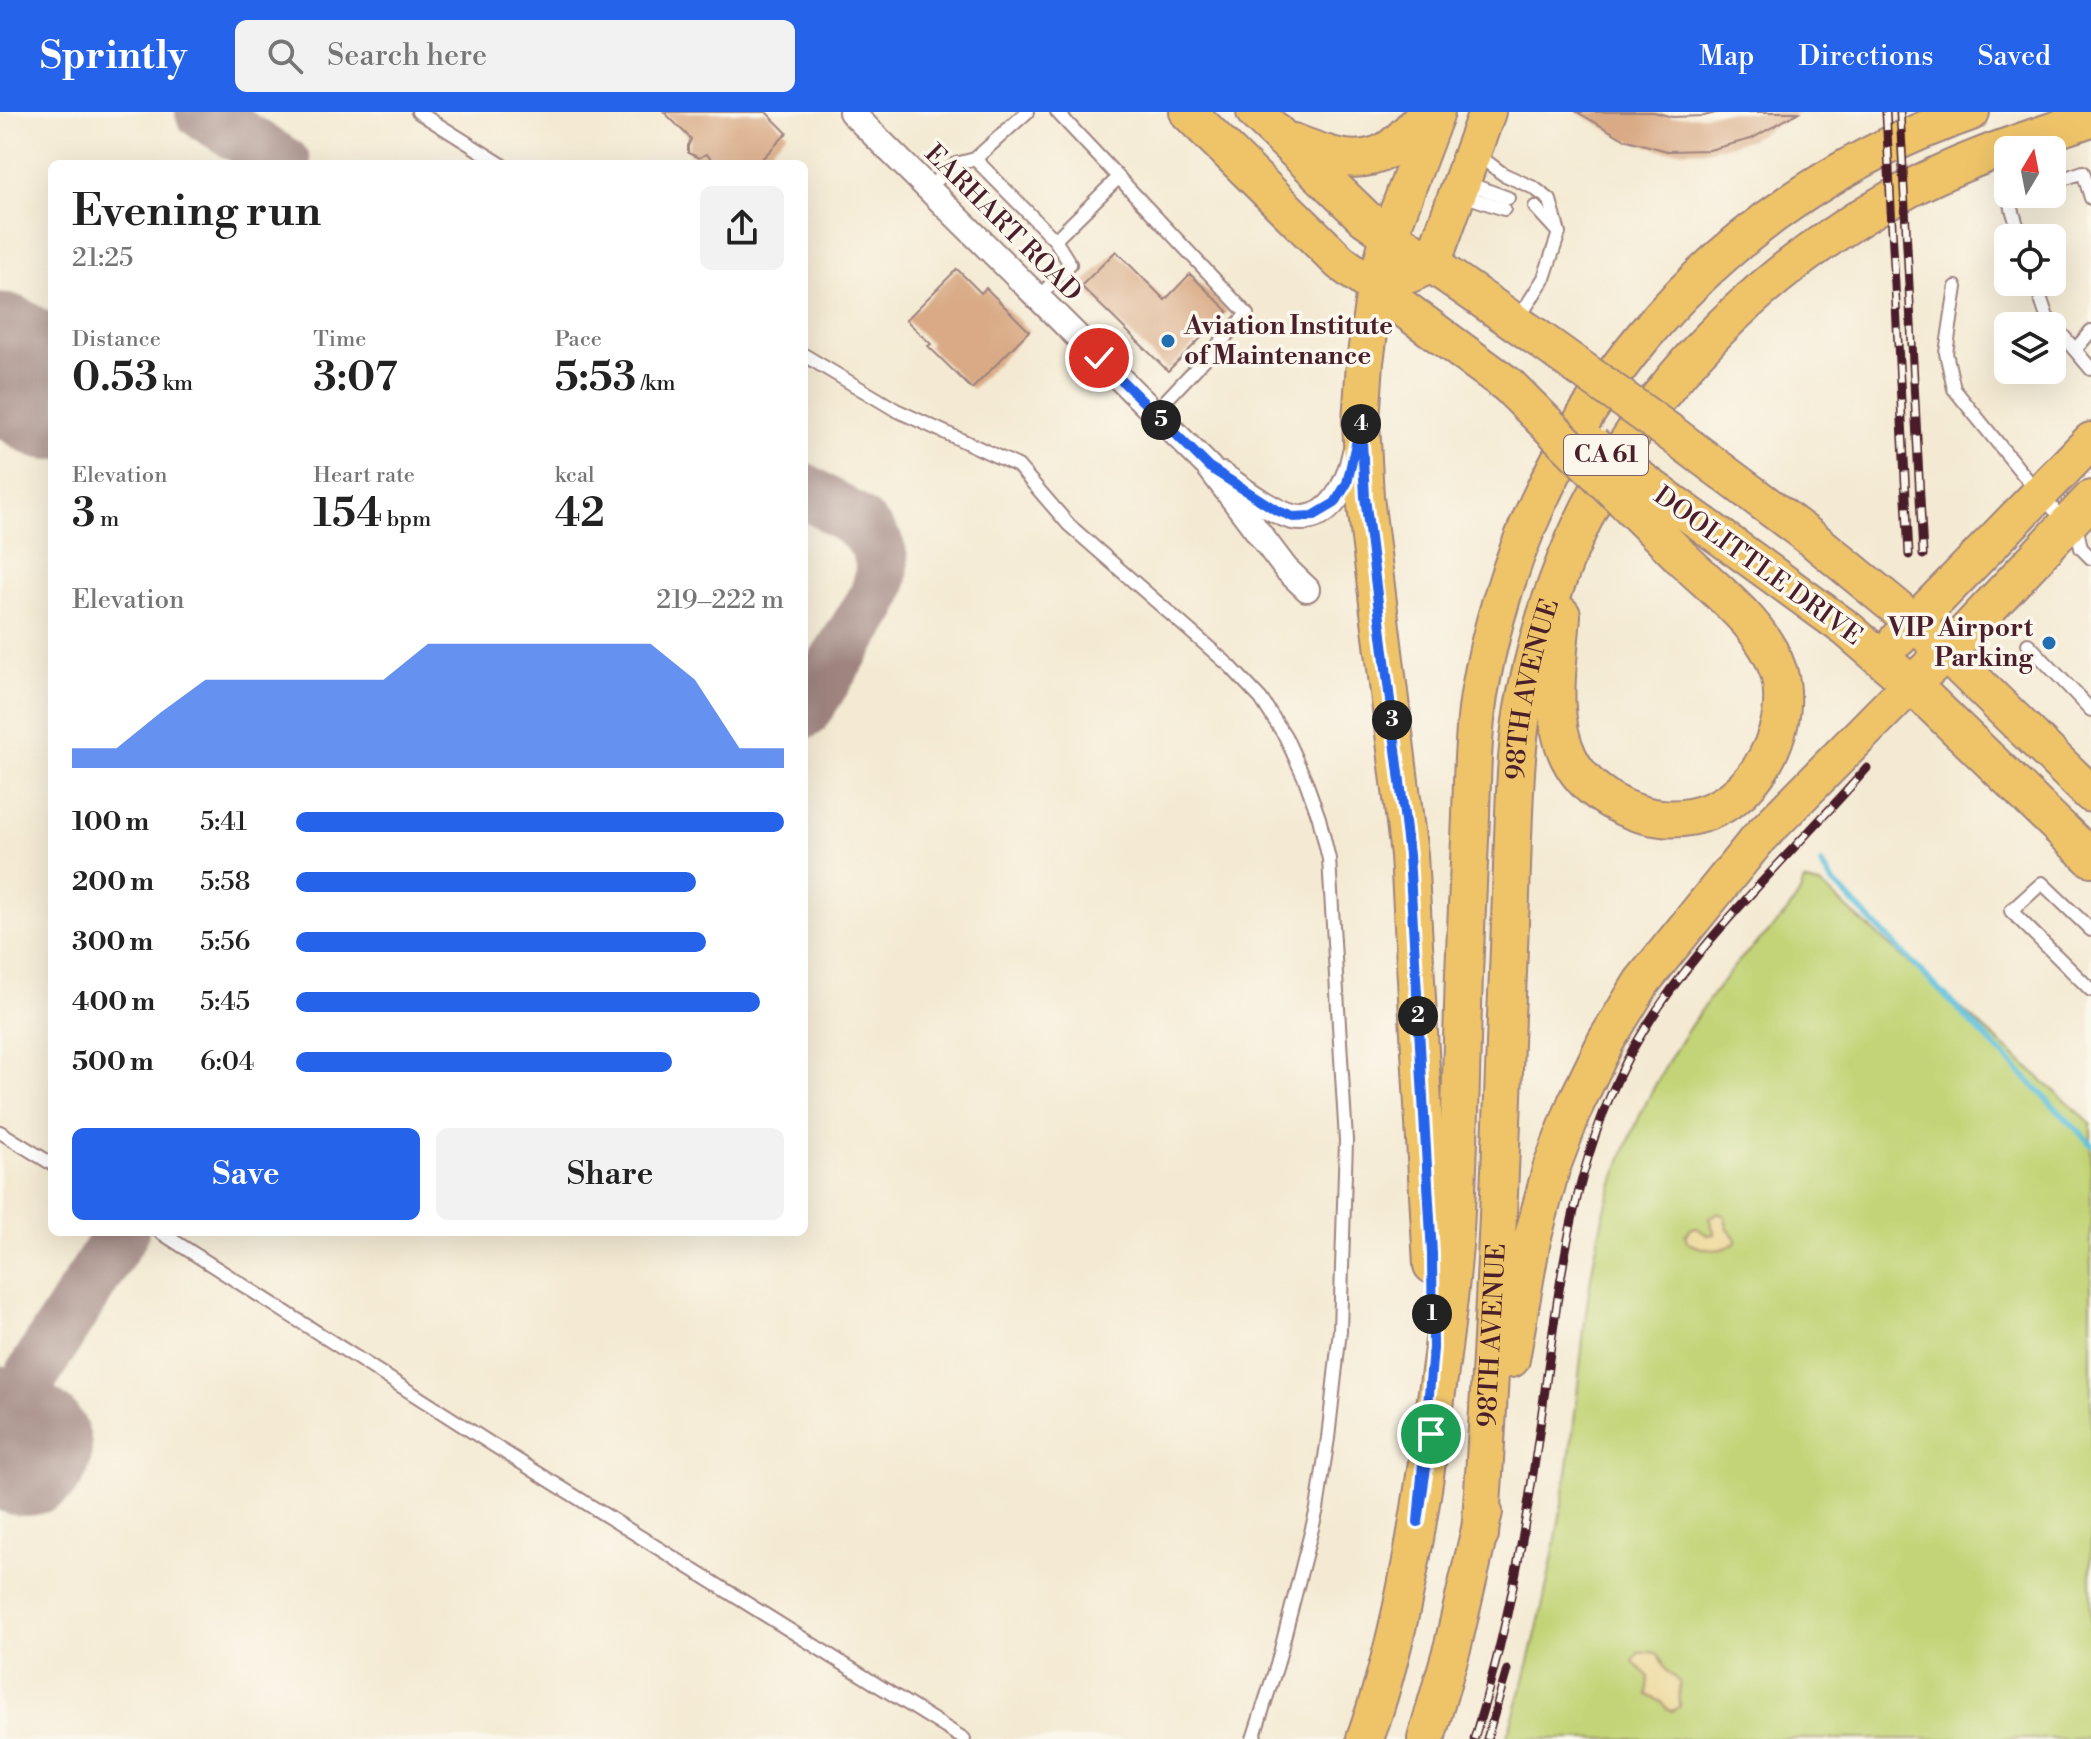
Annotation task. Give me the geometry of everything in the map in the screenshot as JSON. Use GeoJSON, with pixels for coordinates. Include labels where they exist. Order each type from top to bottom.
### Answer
{"type":"FeatureCollection","features":[{"type":"Feature","properties":{"kind":"main road","name":"DOOLITTLE DRIVE"},"geometry":{"type":"LineString","coordinates":[[1188,112],[1340,262],[1847,629],[1911,684],[2091,858]]}},
{"type":"Feature","properties":{"kind":"main road","name":"DOOLITTLE DRIVE"},"geometry":{"type":"LineString","coordinates":[[1255,112],[1365,218],[1735,479],[1914,622],[2091,794]]}},
{"type":"Feature","properties":{"kind":"main road"},"geometry":{"type":"LineString","coordinates":[[1283,138],[1343,159],[1364,159],[1387,151],[1428,112]]}},
{"type":"Feature","properties":{"kind":"main road"},"geometry":{"type":"LineString","coordinates":[[1365,1739],[1395,1635],[1418,1522],[1433,1348],[1431,1238],[1409,855],[1365,497],[1361,422],[1375,289],[1389,236],[1436,112]]}},
{"type":"Feature","properties":{"kind":"main road"},"geometry":{"type":"LineString","coordinates":[[1375,289],[1432,264],[1487,112]]}},
{"type":"Feature","properties":{"kind":"main road","name":"98TH AVENUE"},"geometry":{"type":"LineString","coordinates":[[1418,1522],[1444,1346],[1454,1244],[1472,775],[1479,697],[1498,615],[1522,542],[1553,473],[1588,410],[1629,351],[1679,294],[1740,239],[1810,187],[1883,147],[1971,112]]}},
{"type":"Feature","properties":{"kind":"main road","name":"98TH AVENUE"},"geometry":{"type":"LineString","coordinates":[[1480,1535],[1498,1247],[1515,781],[1525,698],[1542,625],[1566,561],[1613,462],[1658,397],[1704,344],[1769,283],[1836,232],[1911,187],[1990,152],[2091,118]]}},
{"type":"Feature","properties":{"kind":"main road"},"geometry":{"type":"LineString","coordinates":[[1508,385],[1765,641],[1780,675],[1782,716],[1771,754],[1749,786],[1716,810],[1673,820],[1629,811],[1591,789],[1569,758],[1559,722],[1557,685],[1566,561]]}},
{"type":"Feature","properties":{"kind":"main road"},"geometry":{"type":"LineString","coordinates":[[1881,658],[2091,441]]}},
{"type":"Feature","properties":{"kind":"main road"},"geometry":{"type":"LineString","coordinates":[[1426,1739],[1480,1535],[1532,1240],[1551,1169],[1576,1103],[1606,1041],[1642,982],[1757,840],[1911,684],[2082,524]]}},
{"type":"Feature","properties":{"kind":"street","name":"EARHART ROAD"},"geometry":{"type":"LineString","coordinates":[[851,112],[1209,467],[1286,569],[1307,589]]}},
{"type":"Feature","properties":{"kind":"street"},"geometry":{"type":"LineString","coordinates":[[1209,467],[1276,510],[1293,517],[1313,516],[1335,503],[1347,483],[1361,422]]}},
{"type":"Feature","properties":{"kind":"lane"},"geometry":{"type":"LineString","coordinates":[[418,112],[495,160]]}},
{"type":"Feature","properties":{"kind":"lane"},"geometry":{"type":"LineString","coordinates":[[928,188],[956,164],[975,159],[1027,112]]}},
{"type":"Feature","properties":{"kind":"lane"},"geometry":{"type":"LineString","coordinates":[[1057,112],[1247,314],[1154,413]]}},
{"type":"Feature","properties":{"kind":"lane"},"geometry":{"type":"LineString","coordinates":[[975,159],[1055,240],[1070,264],[1038,298]]}},
{"type":"Feature","properties":{"kind":"lane"},"geometry":{"type":"LineString","coordinates":[[2066,178],[2083,172],[2091,198]]}},
{"type":"Feature","properties":{"kind":"lane"},"geometry":{"type":"LineString","coordinates":[[1463,175],[1503,174],[1534,188],[1550,200],[1559,233],[1525,329]]}},
{"type":"Feature","properties":{"kind":"lane"},"geometry":{"type":"LineString","coordinates":[[1463,175],[1506,204]]}},
{"type":"Feature","properties":{"kind":"lane"},"geometry":{"type":"LineString","coordinates":[[1055,240],[1119,177]]}},
{"type":"Feature","properties":{"kind":"lane"},"geometry":{"type":"LineString","coordinates":[[1534,213],[1559,233]]}},
{"type":"Feature","properties":{"kind":"lane"},"geometry":{"type":"LineString","coordinates":[[1956,287],[1946,353],[1954,389],[2039,494],[2082,524],[2081,548],[2091,558]]}},
{"type":"Feature","properties":{"kind":"lane"},"geometry":{"type":"LineString","coordinates":[[2040,296],[2047,317],[2091,369]]}},
{"type":"Feature","properties":{"kind":"lane"},"geometry":{"type":"LineString","coordinates":[[2075,350],[2091,331]]}},
{"type":"Feature","properties":{"kind":"lane"},"geometry":{"type":"LineString","coordinates":[[808,357],[896,410],[1018,466],[1069,525],[1194,632],[1261,699],[1285,736],[1319,818],[1329,859],[1346,1141],[1340,1330],[1317,1509],[1277,1665],[1253,1739]]}},
{"type":"Feature","properties":{"kind":"lane"},"geometry":{"type":"LineString","coordinates":[[2028,644],[2091,710]]}},
{"type":"Feature","properties":{"kind":"lane"},"geometry":{"type":"LineString","coordinates":[[2091,930],[2042,883],[2011,911],[2091,990]]}},
{"type":"Feature","properties":{"kind":"lane"},"geometry":{"type":"LineString","coordinates":[[0,1132],[48,1162]]}},
{"type":"Feature","properties":{"kind":"lane"},"geometry":{"type":"LineString","coordinates":[[166,1236],[493,1445],[964,1739]]}},
{"type":"Feature","properties":{"kind":"green space"},"geometry":{"type":"Polygon","coordinates":[[[1804,881],[1822,886],[2091,1123],[2091,1739],[1506,1739],[1538,1625],[1554,1548],[1573,1431],[1592,1272],[1605,1210],[1624,1151],[1649,1096],[1696,1018],[1732,969],[1792,906],[1804,881]]]}},
{"type":"Feature","properties":{"kind":"sand"},"geometry":{"type":"Polygon","coordinates":[[[1718,1212],[1725,1216],[1727,1228],[1736,1242],[1713,1250],[1688,1243],[1685,1235],[1692,1228],[1707,1235],[1715,1234],[1709,1218],[1718,1212]]]}},
{"type":"Feature","properties":{"kind":"sand"},"geometry":{"type":"Polygon","coordinates":[[[1638,1653],[1658,1654],[1666,1670],[1679,1682],[1680,1706],[1672,1711],[1647,1695],[1649,1677],[1633,1662],[1638,1653]]]}},
{"type":"Feature","properties":{"kind":"building"},"geometry":{"type":"Polygon","coordinates":[[[664,112],[766,112],[787,133],[761,160],[713,160],[706,154],[699,158],[688,153],[691,139],[664,112]]]}},
{"type":"Feature","properties":{"kind":"building"},"geometry":{"type":"Polygon","coordinates":[[[1577,112],[1654,112],[1672,117],[1719,112],[1799,112],[1751,139],[1709,150],[1667,151],[1624,139],[1577,112]]]}},
{"type":"Feature","properties":{"kind":"building","name":"Aviation Institute of Maintenance"},"geometry":{"type":"Polygon","coordinates":[[[1116,251],[1165,300],[1190,274],[1228,311],[1168,371],[1081,286],[1116,251]]]}},
{"type":"Feature","properties":{"kind":"building"},"geometry":{"type":"Polygon","coordinates":[[[957,269],[981,293],[986,288],[1029,331],[972,389],[906,320],[957,269]]]}},
{"type":"Feature","properties":{"kind":"waterway"},"geometry":{"type":"LineString","coordinates":[[1821,864],[1832,881],[2091,1144]]}},
{"type":"Feature","properties":{"kind":"taxiway"},"geometry":{"type":"LineString","coordinates":[[202,112],[278,160]]}},
{"type":"Feature","properties":{"kind":"taxiway"},"geometry":{"type":"LineString","coordinates":[[808,492],[868,533],[877,546],[882,562],[880,581],[872,604],[808,706]]}},
{"type":"Feature","properties":{"kind":"taxiway"},"geometry":{"type":"LineString","coordinates":[[0,1426],[119,1236]]}},
{"type":"Feature","properties":{"kind":"runway"},"geometry":{"type":"LineString","coordinates":[[0,360],[48,390]]}},
{"type":"Feature","properties":{"kind":"runway"},"geometry":{"type":"LineString","coordinates":[[0,1433],[25,1449]]}},
{"type":"Feature","properties":{"kind":"railway"},"geometry":{"type":"LineString","coordinates":[[1886,112],[1909,555]]}},
{"type":"Feature","properties":{"kind":"railway"},"geometry":{"type":"LineString","coordinates":[[1900,112],[1923,555]]}},
{"type":"Feature","properties":{"kind":"railway"},"geometry":{"type":"LineString","coordinates":[[1474,1739],[1506,1620],[1522,1540],[1568,1237],[1591,1148],[1607,1104],[1626,1062],[1676,983],[1706,945],[1867,768]]}},
{"type":"Feature","properties":{"kind":"railway"},"geometry":{"type":"LineString","coordinates":[[1487,1739],[1507,1670]]}},
{"type":"Feature","properties":{"kind":"place","name":"Aviation Institute of Maintenance"},"geometry":{"type":"Point","coordinates":[1168,341]}},
{"type":"Feature","properties":{"kind":"place","name":"VIP Airport Parking"},"geometry":{"type":"Point","coordinates":[2049,643]}},
{"type":"Feature","properties":{"kind":"route"},"geometry":{"type":"LineString","coordinates":[[1099,358],[1209,467],[1276,510],[1293,517],[1313,516],[1335,503],[1347,483],[1361,422],[1365,497],[1409,855],[1432,1254],[1433,1348],[1418,1522],[1431,1434]]}}]}
